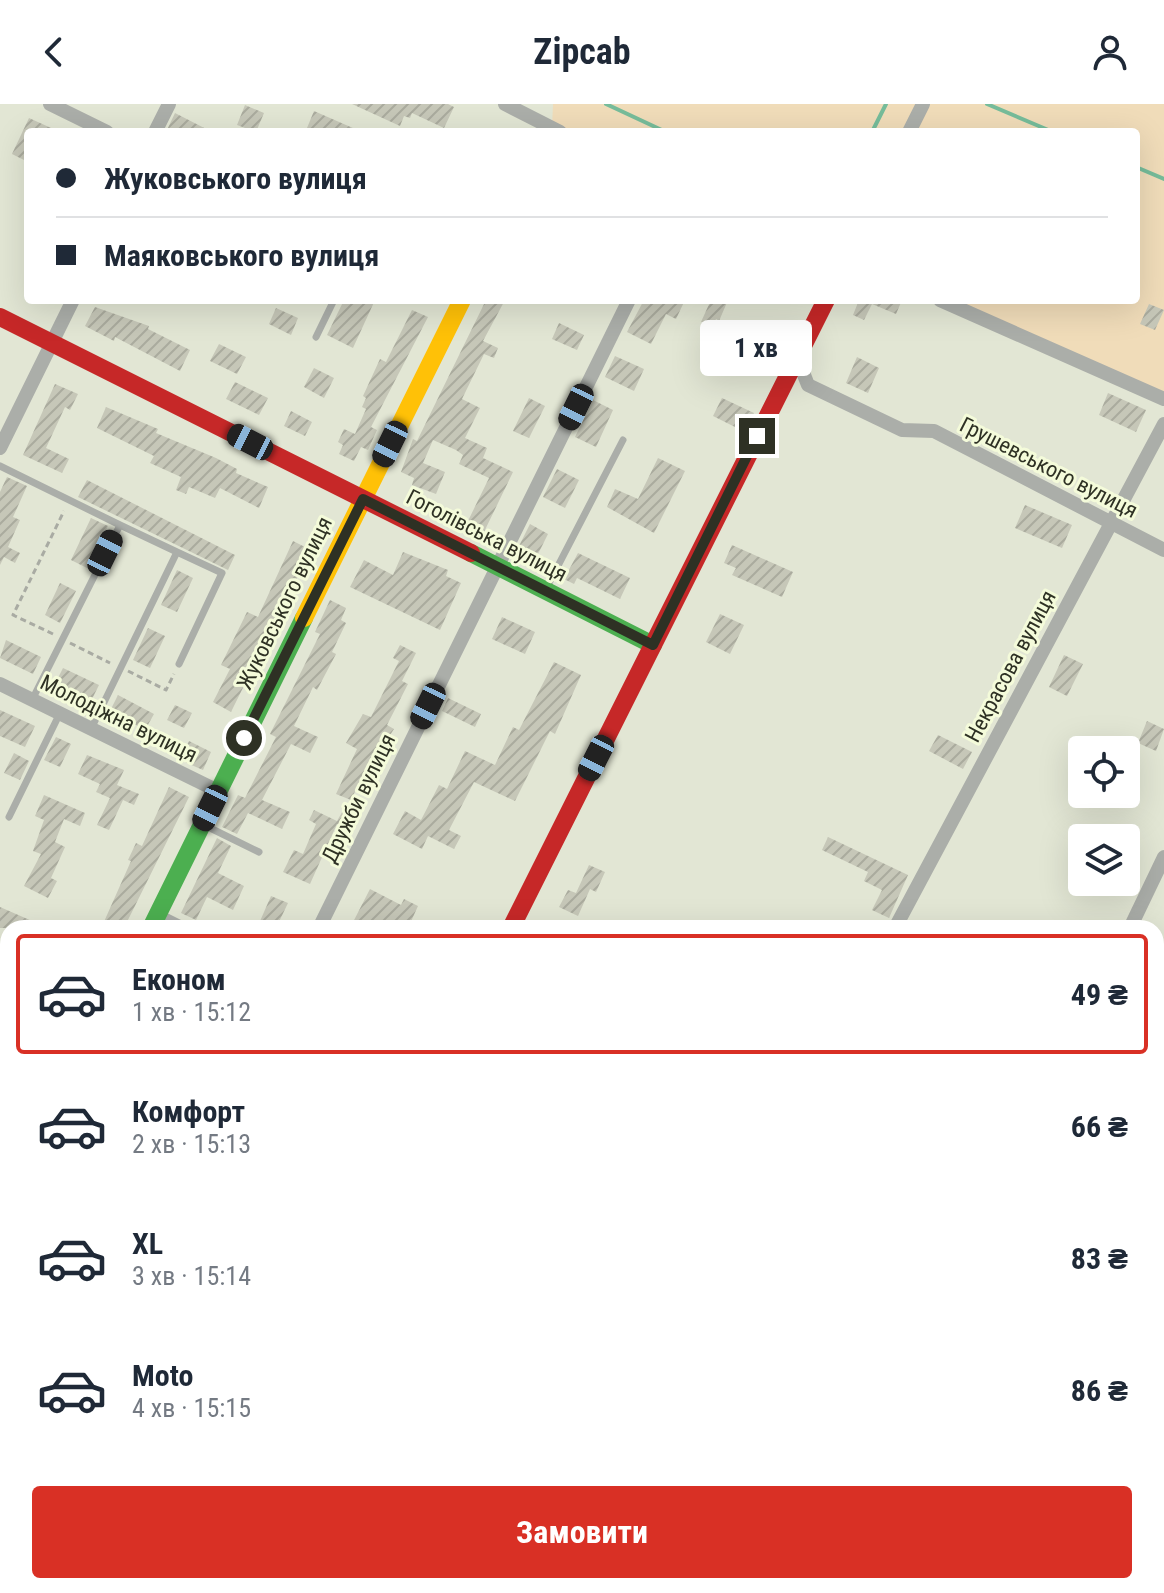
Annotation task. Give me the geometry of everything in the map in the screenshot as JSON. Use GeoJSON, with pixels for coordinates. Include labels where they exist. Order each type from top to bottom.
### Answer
{"type":"FeatureCollection","features":[{"type":"Feature","properties":{"kind":"street"},"geometry":{"type":"LineString","coordinates":[[50,104],[99,128]]}},
{"type":"Feature","properties":{"kind":"street"},"geometry":{"type":"LineString","coordinates":[[157,128],[169,104]]}},
{"type":"Feature","properties":{"kind":"street"},"geometry":{"type":"LineString","coordinates":[[505,104],[549,128]]}},
{"type":"Feature","properties":{"kind":"street"},"geometry":{"type":"LineString","coordinates":[[911,128],[923,104]]}},
{"type":"Feature","properties":{"kind":"street"},"geometry":{"type":"LineString","coordinates":[[0,448],[71,304]]}},
{"type":"Feature","properties":{"kind":"street","name":"Жуковського вулиця"},"geometry":{"type":"LineString","coordinates":[[154,920],[363,499],[456,304]]}},
{"type":"Feature","properties":{"kind":"street","name":"Дружби вулиця"},"geometry":{"type":"LineString","coordinates":[[323,920],[627,304]]}},
{"type":"Feature","properties":{"kind":"street"},"geometry":{"type":"LineString","coordinates":[[515,920],[824,304]]}},
{"type":"Feature","properties":{"kind":"street"},"geometry":{"type":"LineString","coordinates":[[949,304],[1164,399]]}},
{"type":"Feature","properties":{"kind":"street","name":"Гоголівська вулиця"},"geometry":{"type":"LineString","coordinates":[[0,317],[653,645]]}},
{"type":"Feature","properties":{"kind":"street","name":"Грушевського вулиця"},"geometry":{"type":"LineString","coordinates":[[797,357],[808,385],[902,430],[934,431],[1164,550]]}},
{"type":"Feature","properties":{"kind":"street","name":"Некрасова вулиця"},"geometry":{"type":"LineString","coordinates":[[899,920],[1164,424]]}},
{"type":"Feature","properties":{"kind":"street","name":"Молодіжна вулиця"},"geometry":{"type":"LineString","coordinates":[[0,684],[218,791]]}},
{"type":"Feature","properties":{"kind":"street"},"geometry":{"type":"LineString","coordinates":[[1134,920],[1164,857]]}},
{"type":"Feature","properties":{"kind":"lane"},"geometry":{"type":"LineString","coordinates":[[316,337],[332,304]]}},
{"type":"Feature","properties":{"kind":"lane"},"geometry":{"type":"LineString","coordinates":[[545,591],[623,440]]}},
{"type":"Feature","properties":{"kind":"lane"},"geometry":{"type":"LineString","coordinates":[[0,466],[222,573],[179,664]]}},
{"type":"Feature","properties":{"kind":"lane"},"geometry":{"type":"LineString","coordinates":[[32,700],[120,525]]}},
{"type":"Feature","properties":{"kind":"lane"},"geometry":{"type":"LineString","coordinates":[[91,729],[177,552]]}},
{"type":"Feature","properties":{"kind":"lane"},"geometry":{"type":"LineString","coordinates":[[9,817],[60,713]]}},
{"type":"Feature","properties":{"kind":"lane"},"geometry":{"type":"LineString","coordinates":[[202,824],[259,852]]}},
{"type":"Feature","properties":{"kind":"green space"},"geometry":{"type":"Polygon","coordinates":[[[553,104],[920,104],[908,128],[552,128],[553,104]]]}},
{"type":"Feature","properties":{"kind":"green space"},"geometry":{"type":"Polygon","coordinates":[[[925,104],[1164,104],[1164,397],[956,304],[1140,304],[1140,128],[913,128],[925,104]]]}},
{"type":"Feature","properties":{"kind":"building"},"geometry":{"type":"Polygon","coordinates":[[[352,104],[448,104],[454,107],[444,128],[412,113],[410,118],[404,116],[400,126],[352,104]]]}},
{"type":"Feature","properties":{"kind":"building"},"geometry":{"type":"Polygon","coordinates":[[[245,105],[264,113],[258,128],[237,125],[245,105]]]}},
{"type":"Feature","properties":{"kind":"building"},"geometry":{"type":"Polygon","coordinates":[[[314,111],[353,128],[307,128],[314,111]]]}},
{"type":"Feature","properties":{"kind":"building"},"geometry":{"type":"Polygon","coordinates":[[[175,113],[204,128],[168,128],[175,113]]]}},
{"type":"Feature","properties":{"kind":"building"},"geometry":{"type":"Polygon","coordinates":[[[29,118],[51,128],[24,128],[29,118]]]}},
{"type":"Feature","properties":{"kind":"building"},"geometry":{"type":"Polygon","coordinates":[[[24,129],[24,160],[12,154],[24,129]]]}},
{"type":"Feature","properties":{"kind":"building"},"geometry":{"type":"Polygon","coordinates":[[[342,304],[373,304],[353,348],[327,335],[342,304]]]}},
{"type":"Feature","properties":{"kind":"building"},"geometry":{"type":"Polygon","coordinates":[[[484,304],[503,304],[483,341],[498,348],[494,358],[484,354],[462,399],[480,408],[465,438],[487,448],[483,458],[513,472],[484,532],[467,523],[489,478],[459,464],[463,455],[433,440],[423,463],[445,472],[436,494],[412,485],[414,478],[401,472],[413,439],[417,441],[484,304]]]}},
{"type":"Feature","properties":{"kind":"building"},"geometry":{"type":"Polygon","coordinates":[[[642,304],[683,304],[676,319],[666,314],[651,344],[627,332],[642,304]]]}},
{"type":"Feature","properties":{"kind":"building"},"geometry":{"type":"Polygon","coordinates":[[[709,304],[726,304],[713,327],[701,322],[709,304]]]}},
{"type":"Feature","properties":{"kind":"building"},"geometry":{"type":"Polygon","coordinates":[[[857,304],[872,304],[864,320],[853,315],[857,304]]]}},
{"type":"Feature","properties":{"kind":"building"},"geometry":{"type":"Polygon","coordinates":[[[872,304],[900,304],[896,314],[872,304]]]}},
{"type":"Feature","properties":{"kind":"building"},"geometry":{"type":"Polygon","coordinates":[[[1149,304],[1164,310],[1155,330],[1140,324],[1149,304]]]}},
{"type":"Feature","properties":{"kind":"building"},"geometry":{"type":"Polygon","coordinates":[[[95,307],[149,326],[148,329],[190,350],[180,371],[115,337],[114,341],[85,326],[95,307]]]}},
{"type":"Feature","properties":{"kind":"building"},"geometry":{"type":"Polygon","coordinates":[[[276,308],[298,318],[291,335],[269,324],[276,308]]]}},
{"type":"Feature","properties":{"kind":"building"},"geometry":{"type":"Polygon","coordinates":[[[412,310],[428,317],[371,427],[377,430],[368,450],[361,447],[354,461],[339,454],[343,445],[338,442],[344,429],[355,434],[366,409],[362,407],[366,398],[363,396],[380,359],[386,362],[412,310]]]}},
{"type":"Feature","properties":{"kind":"building"},"geometry":{"type":"Polygon","coordinates":[[[559,323],[584,335],[577,350],[552,339],[559,323]]]}},
{"type":"Feature","properties":{"kind":"building"},"geometry":{"type":"Polygon","coordinates":[[[219,344],[246,357],[237,374],[210,361],[219,344]]]}},
{"type":"Feature","properties":{"kind":"building"},"geometry":{"type":"Polygon","coordinates":[[[615,356],[644,369],[634,391],[605,377],[615,356]]]}},
{"type":"Feature","properties":{"kind":"building"},"geometry":{"type":"Polygon","coordinates":[[[857,357],[879,368],[868,393],[846,383],[857,357]]]}},
{"type":"Feature","properties":{"kind":"building"},"geometry":{"type":"Polygon","coordinates":[[[314,368],[334,378],[324,398],[304,387],[314,368]]]}},
{"type":"Feature","properties":{"kind":"building"},"geometry":{"type":"Polygon","coordinates":[[[235,382],[268,398],[259,415],[226,399],[235,382]]]}},
{"type":"Feature","properties":{"kind":"building"},"geometry":{"type":"Polygon","coordinates":[[[55,384],[78,394],[70,410],[65,407],[46,448],[69,459],[62,473],[23,455],[55,384]]]}},
{"type":"Feature","properties":{"kind":"building"},"geometry":{"type":"Polygon","coordinates":[[[1108,393],[1146,410],[1136,432],[1099,415],[1108,393]]]}},
{"type":"Feature","properties":{"kind":"building"},"geometry":{"type":"Polygon","coordinates":[[[529,398],[545,406],[529,438],[513,431],[529,398]]]}},
{"type":"Feature","properties":{"kind":"building"},"geometry":{"type":"Polygon","coordinates":[[[722,398],[754,413],[745,432],[713,416],[722,398]]]}},
{"type":"Feature","properties":{"kind":"building"},"geometry":{"type":"Polygon","coordinates":[[[593,400],[613,410],[596,447],[575,437],[593,400]]]}},
{"type":"Feature","properties":{"kind":"building"},"geometry":{"type":"Polygon","coordinates":[[[106,407],[158,429],[156,433],[216,458],[237,469],[236,473],[268,487],[259,508],[220,488],[215,498],[189,487],[186,494],[176,490],[181,477],[150,463],[154,456],[97,428],[106,407]]]}},
{"type":"Feature","properties":{"kind":"building"},"geometry":{"type":"Polygon","coordinates":[[[291,411],[312,422],[305,436],[284,426],[291,411]]]}},
{"type":"Feature","properties":{"kind":"building"},"geometry":{"type":"Polygon","coordinates":[[[658,458],[685,471],[654,533],[607,507],[615,489],[638,499],[658,458]]]}},
{"type":"Feature","properties":{"kind":"building"},"geometry":{"type":"Polygon","coordinates":[[[557,469],[579,480],[565,508],[543,497],[557,469]]]}},
{"type":"Feature","properties":{"kind":"building"},"geometry":{"type":"Polygon","coordinates":[[[7,477],[27,486],[13,517],[20,520],[8,547],[20,553],[15,563],[4,557],[0,565],[0,492],[7,477]]]}},
{"type":"Feature","properties":{"kind":"building"},"geometry":{"type":"Polygon","coordinates":[[[87,480],[235,555],[228,570],[78,497],[87,480]]]}},
{"type":"Feature","properties":{"kind":"building"},"geometry":{"type":"Polygon","coordinates":[[[1025,505],[1072,525],[1062,548],[1015,528],[1025,505]]]}},
{"type":"Feature","properties":{"kind":"building"},"geometry":{"type":"Polygon","coordinates":[[[91,518],[108,526],[87,568],[71,560],[91,518]]]}},
{"type":"Feature","properties":{"kind":"building"},"geometry":{"type":"Polygon","coordinates":[[[530,524],[548,534],[536,558],[518,548],[530,524]]]}},
{"type":"Feature","properties":{"kind":"building"},"geometry":{"type":"Polygon","coordinates":[[[293,541],[311,550],[231,712],[213,702],[230,669],[221,665],[247,612],[258,617],[293,541]]]}},
{"type":"Feature","properties":{"kind":"building"},"geometry":{"type":"Polygon","coordinates":[[[732,545],[793,572],[782,597],[732,575],[736,568],[724,563],[732,545]]]}},
{"type":"Feature","properties":{"kind":"building"},"geometry":{"type":"Polygon","coordinates":[[[403,552],[448,570],[446,576],[461,583],[440,630],[350,587],[364,560],[393,575],[403,552]]]}},
{"type":"Feature","properties":{"kind":"building"},"geometry":{"type":"Polygon","coordinates":[[[578,553],[630,578],[620,599],[577,578],[574,584],[564,579],[578,553]]]}},
{"type":"Feature","properties":{"kind":"building"},"geometry":{"type":"Polygon","coordinates":[[[177,570],[193,578],[177,612],[161,605],[177,570]]]}},
{"type":"Feature","properties":{"kind":"building"},"geometry":{"type":"Polygon","coordinates":[[[60,583],[76,591],[60,623],[45,615],[60,583]]]}},
{"type":"Feature","properties":{"kind":"building"},"geometry":{"type":"Polygon","coordinates":[[[330,600],[346,608],[341,620],[346,623],[332,652],[336,654],[317,690],[313,687],[294,726],[318,737],[310,753],[291,744],[262,800],[290,812],[282,829],[248,813],[237,834],[222,827],[238,795],[245,798],[276,737],[270,734],[320,634],[315,632],[330,600]]]}},
{"type":"Feature","properties":{"kind":"building"},"geometry":{"type":"Polygon","coordinates":[[[720,614],[744,625],[730,654],[706,642],[720,614]]]}},
{"type":"Feature","properties":{"kind":"building"},"geometry":{"type":"Polygon","coordinates":[[[502,617],[535,632],[525,654],[492,639],[502,617]]]}},
{"type":"Feature","properties":{"kind":"building"},"geometry":{"type":"Polygon","coordinates":[[[148,628],[165,636],[150,668],[133,660],[148,628]]]}},
{"type":"Feature","properties":{"kind":"building"},"geometry":{"type":"Polygon","coordinates":[[[6,640],[41,657],[33,674],[0,658],[6,640]]]}},
{"type":"Feature","properties":{"kind":"building"},"geometry":{"type":"Polygon","coordinates":[[[400,645],[416,653],[402,681],[408,684],[387,725],[394,729],[377,755],[373,753],[351,800],[336,794],[357,749],[346,743],[363,714],[371,717],[399,661],[393,658],[400,645]]]}},
{"type":"Feature","properties":{"kind":"building"},"geometry":{"type":"Polygon","coordinates":[[[1064,655],[1083,664],[1067,696],[1049,687],[1064,655]]]}},
{"type":"Feature","properties":{"kind":"building"},"geometry":{"type":"Polygon","coordinates":[[[554,662],[581,675],[555,734],[550,731],[515,801],[474,782],[449,830],[461,836],[454,849],[428,836],[422,849],[393,834],[405,811],[421,820],[439,785],[447,789],[465,751],[495,765],[513,727],[519,730],[554,662]]]}},
{"type":"Feature","properties":{"kind":"building"},"geometry":{"type":"Polygon","coordinates":[[[63,668],[99,685],[91,701],[55,684],[63,668]]]}},
{"type":"Feature","properties":{"kind":"building"},"geometry":{"type":"Polygon","coordinates":[[[118,695],[154,714],[145,730],[110,711],[118,695]]]}},
{"type":"Feature","properties":{"kind":"building"},"geometry":{"type":"Polygon","coordinates":[[[448,698],[481,714],[475,727],[442,711],[448,698]]]}},
{"type":"Feature","properties":{"kind":"building"},"geometry":{"type":"Polygon","coordinates":[[[175,705],[192,713],[184,728],[167,720],[175,705]]]}},
{"type":"Feature","properties":{"kind":"building"},"geometry":{"type":"Polygon","coordinates":[[[0,710],[35,726],[25,747],[0,736],[0,710]]]}},
{"type":"Feature","properties":{"kind":"building"},"geometry":{"type":"Polygon","coordinates":[[[1147,721],[1164,729],[1156,751],[1140,744],[1147,721]]]}},
{"type":"Feature","properties":{"kind":"building"},"geometry":{"type":"Polygon","coordinates":[[[938,735],[972,752],[963,769],[929,751],[938,735]]]}},
{"type":"Feature","properties":{"kind":"building"},"geometry":{"type":"Polygon","coordinates":[[[56,737],[71,744],[60,767],[44,760],[56,737]]]}},
{"type":"Feature","properties":{"kind":"building"},"geometry":{"type":"Polygon","coordinates":[[[189,741],[211,752],[203,770],[180,760],[189,741]]]}},
{"type":"Feature","properties":{"kind":"building"},"geometry":{"type":"Polygon","coordinates":[[[14,753],[29,761],[20,780],[4,773],[14,753]]]}},
{"type":"Feature","properties":{"kind":"building"},"geometry":{"type":"Polygon","coordinates":[[[87,755],[124,770],[117,785],[139,794],[134,805],[123,800],[109,830],[97,825],[110,798],[96,792],[100,784],[78,774],[87,755]]]}},
{"type":"Feature","properties":{"kind":"building"},"geometry":{"type":"Polygon","coordinates":[[[169,787],[189,797],[128,920],[105,920],[136,843],[142,846],[169,787]]]}},
{"type":"Feature","properties":{"kind":"building"},"geometry":{"type":"Polygon","coordinates":[[[44,795],[85,813],[80,826],[64,819],[55,842],[65,847],[51,878],[57,881],[48,898],[24,886],[41,854],[33,851],[44,820],[35,816],[44,795]]]}},
{"type":"Feature","properties":{"kind":"building"},"geometry":{"type":"Polygon","coordinates":[[[345,807],[360,816],[351,832],[337,824],[310,884],[283,872],[294,850],[303,854],[316,824],[309,820],[314,810],[337,821],[345,807]]]}},
{"type":"Feature","properties":{"kind":"building"},"geometry":{"type":"Polygon","coordinates":[[[828,837],[908,875],[889,918],[872,910],[882,890],[864,881],[868,872],[822,850],[828,837]]]}},
{"type":"Feature","properties":{"kind":"building"},"geometry":{"type":"Polygon","coordinates":[[[217,838],[231,846],[218,873],[244,886],[233,910],[207,897],[196,920],[181,913],[217,838]]]}},
{"type":"Feature","properties":{"kind":"building"},"geometry":{"type":"Polygon","coordinates":[[[589,865],[605,872],[596,892],[590,889],[578,916],[559,907],[568,890],[576,893],[589,865]]]}},
{"type":"Feature","properties":{"kind":"building"},"geometry":{"type":"Polygon","coordinates":[[[370,889],[401,905],[404,899],[418,906],[412,920],[354,920],[370,889]]]}},
{"type":"Feature","properties":{"kind":"building"},"geometry":{"type":"Polygon","coordinates":[[[271,896],[288,903],[280,920],[260,920],[271,896]]]}},
{"type":"Feature","properties":{"kind":"building"},"geometry":{"type":"Polygon","coordinates":[[[0,907],[30,920],[0,920],[0,907]]]}},
{"type":"Feature","properties":{"kind":"waterway"},"geometry":{"type":"LineString","coordinates":[[606,104],[657,128]]}},
{"type":"Feature","properties":{"kind":"waterway"},"geometry":{"type":"LineString","coordinates":[[874,128],[886,104]]}},
{"type":"Feature","properties":{"kind":"waterway"},"geometry":{"type":"LineString","coordinates":[[987,104],[1044,128]]}},
{"type":"Feature","properties":{"kind":"waterway"},"geometry":{"type":"LineString","coordinates":[[1140,169],[1164,179]]}},
{"type":"Feature","properties":{"kind":"traffic: fast"},"geometry":{"type":"LineString","coordinates":[[471,553],[653,645]]}},
{"type":"Feature","properties":{"kind":"traffic: fast"},"geometry":{"type":"LineString","coordinates":[[155,920],[304,618]]}},
{"type":"Feature","properties":{"kind":"traffic: slow"},"geometry":{"type":"LineString","coordinates":[[304,618],[460,304]]}},
{"type":"Feature","properties":{"kind":"traffic: jam"},"geometry":{"type":"LineString","coordinates":[[515,920],[824,304]]}},
{"type":"Feature","properties":{"kind":"traffic: jam"},"geometry":{"type":"LineString","coordinates":[[0,317],[471,553]]}},
{"type":"Feature","properties":{"kind":"route"},"geometry":{"type":"LineString","coordinates":[[244,738],[363,499],[653,645],[757,436]]}}]}
